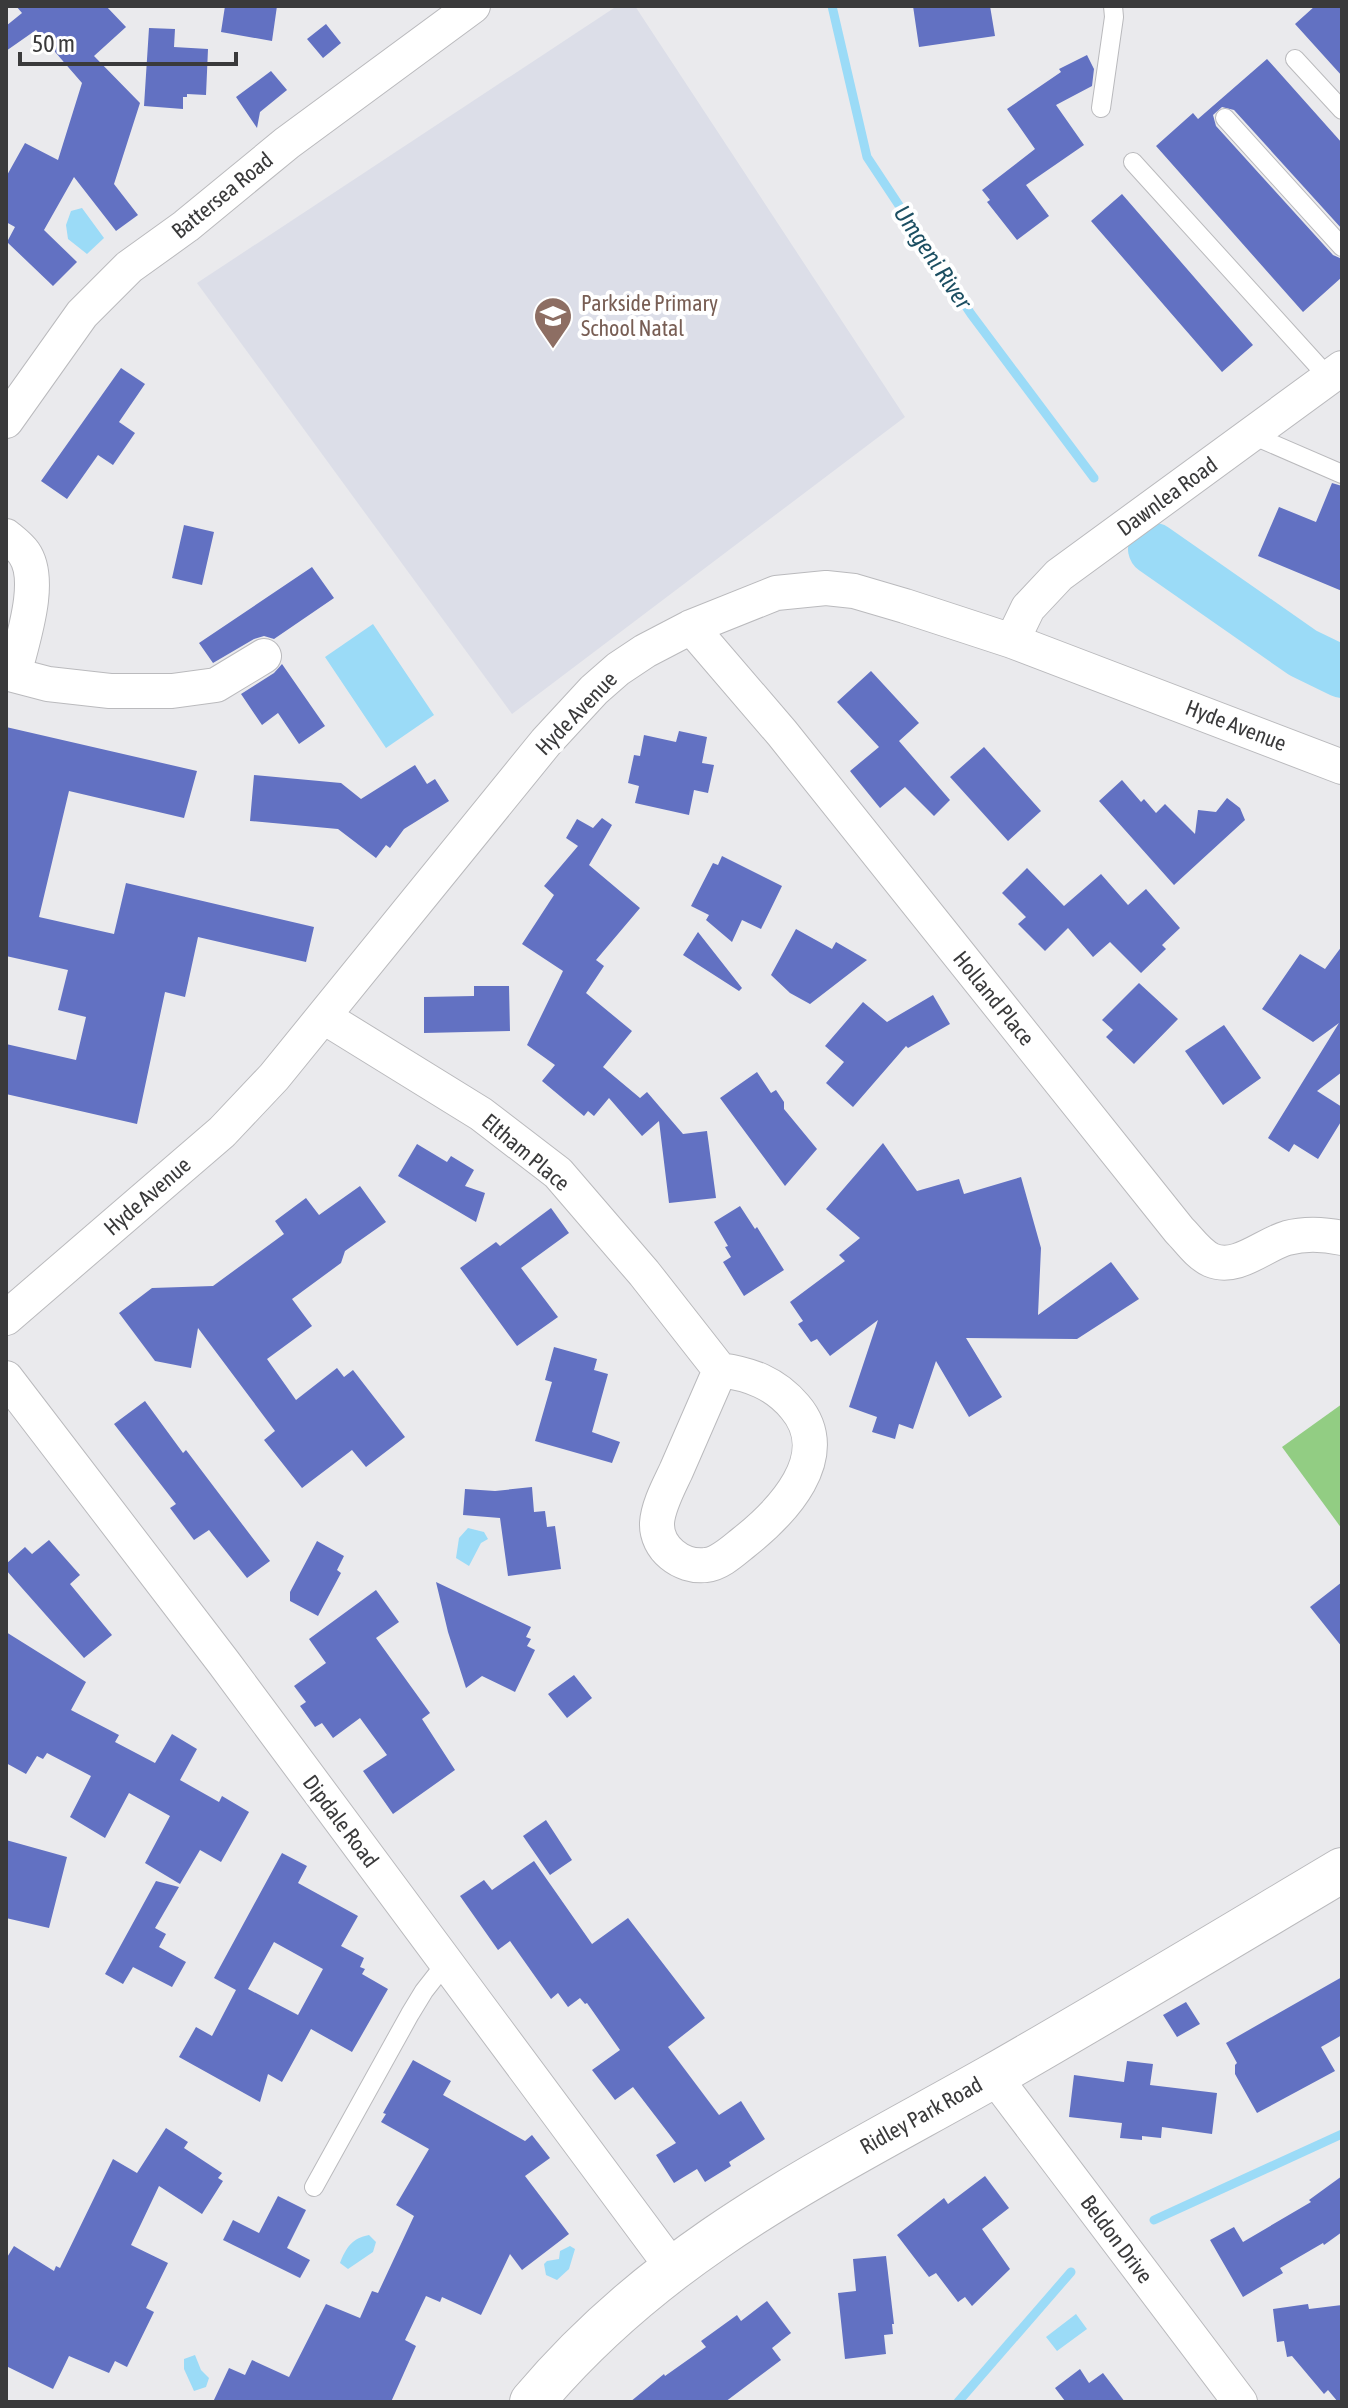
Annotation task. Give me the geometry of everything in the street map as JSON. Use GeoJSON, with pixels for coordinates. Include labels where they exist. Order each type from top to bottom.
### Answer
{"type":"FeatureCollection","features":[{"type":"Feature","properties":{"kind":"street","name":"Battersea Road"},"geometry":{"type":"LineString","coordinates":[[6,421],[82,314],[129,267],[186,226],[287,143],[473,6]]}},
{"type":"Feature","properties":{"kind":"street","name":"Dawnlea Road"},"geometry":{"type":"LineString","coordinates":[[1012,641],[1028,608],[1059,575],[1335,373]]}},
{"type":"Feature","properties":{"kind":"street"},"geometry":{"type":"LineString","coordinates":[[6,536],[24,553],[31,567],[33,584],[10,674],[48,684],[110,691],[172,691],[216,685],[264,656]]}},
{"type":"Feature","properties":{"kind":"street","name":"Hyde Avenue"},"geometry":{"type":"LineString","coordinates":[[6,1318],[222,1132],[265,1087],[571,714],[618,669],[691,627],[776,593],[826,588],[854,591],[1012,641],[1342,767]]}},
{"type":"Feature","properties":{"kind":"street","name":"Holland Place"},"geometry":{"type":"LineString","coordinates":[[691,627],[782,733],[1202,1255],[1213,1261],[1228,1263],[1287,1238],[1313,1233],[1342,1238]]}},
{"type":"Feature","properties":{"kind":"street","name":"Eltham Place"},"geometry":{"type":"LineString","coordinates":[[324,1017],[481,1114],[558,1173],[644,1273],[720,1370]]}},
{"type":"Feature","properties":{"kind":"street"},"geometry":{"type":"LineString","coordinates":[[720,1370],[743,1373],[787,1397],[805,1418],[810,1437],[804,1475],[788,1500],[762,1528],[725,1557],[706,1565],[685,1561],[669,1553],[659,1542],[657,1521],[720,1370]]}},
{"type":"Feature","properties":{"kind":"street","name":"Dipdale Road"},"geometry":{"type":"LineString","coordinates":[[6,1378],[224,1663],[672,2267]]}},
{"type":"Feature","properties":{"kind":"street","name":"Ridley Park Road"},"geometry":{"type":"LineString","coordinates":[[532,2402],[567,2361],[617,2313],[672,2267],[742,2217],[993,2075],[1342,1870]]}},
{"type":"Feature","properties":{"kind":"street","name":"Beldon Drive"},"geometry":{"type":"LineString","coordinates":[[993,2075],[1240,2402]]}},
{"type":"Feature","properties":{"kind":"lane"},"geometry":{"type":"LineString","coordinates":[[1101,108],[1113,6]]}},
{"type":"Feature","properties":{"kind":"lane"},"geometry":{"type":"LineString","coordinates":[[1295,59],[1342,110]]}},
{"type":"Feature","properties":{"kind":"lane"},"geometry":{"type":"LineString","coordinates":[[1225,118],[1342,247]]}},
{"type":"Feature","properties":{"kind":"lane"},"geometry":{"type":"LineString","coordinates":[[1133,162],[1335,373]]}},
{"type":"Feature","properties":{"kind":"lane"},"geometry":{"type":"LineString","coordinates":[[1252,435],[1342,474]]}},
{"type":"Feature","properties":{"kind":"lane"},"geometry":{"type":"LineString","coordinates":[[314,2187],[410,2014],[446,1963]]}},
{"type":"Feature","properties":{"kind":"shaded area","name":"Parkside Primary School Natal"},"geometry":{"type":"Polygon","coordinates":[[[617,6],[635,6],[905,417],[512,714],[197,283],[617,6]]]}},
{"type":"Feature","properties":{"kind":"green space"},"geometry":{"type":"Polygon","coordinates":[[[1342,1404],[1342,1529],[1282,1447],[1342,1404]]]}},
{"type":"Feature","properties":{"kind":"water"},"geometry":{"type":"Polygon","coordinates":[[[82,208],[104,238],[87,254],[68,239],[66,225],[71,211],[82,208]]]}},
{"type":"Feature","properties":{"kind":"water"},"geometry":{"type":"Polygon","coordinates":[[[373,624],[434,715],[386,748],[325,657],[373,624]]]}},
{"type":"Feature","properties":{"kind":"water"},"geometry":{"type":"Polygon","coordinates":[[[468,1528],[484,1532],[488,1539],[481,1543],[469,1566],[456,1558],[459,1538],[468,1528]]]}},
{"type":"Feature","properties":{"kind":"water"},"geometry":{"type":"Polygon","coordinates":[[[369,2235],[376,2242],[373,2252],[348,2269],[340,2263],[350,2244],[369,2235]]]}},
{"type":"Feature","properties":{"kind":"water"},"geometry":{"type":"Polygon","coordinates":[[[570,2246],[575,2249],[569,2269],[557,2280],[546,2275],[544,2264],[559,2259],[560,2251],[570,2246]]]}},
{"type":"Feature","properties":{"kind":"water"},"geometry":{"type":"Polygon","coordinates":[[[1076,2314],[1087,2329],[1057,2351],[1046,2337],[1076,2314]]]}},
{"type":"Feature","properties":{"kind":"water"},"geometry":{"type":"Polygon","coordinates":[[[195,2355],[201,2370],[209,2378],[206,2387],[194,2391],[184,2369],[184,2359],[195,2355]]]}},
{"type":"Feature","properties":{"kind":"building"},"geometry":{"type":"Polygon","coordinates":[[[16,6],[106,6],[126,27],[94,56],[140,103],[114,184],[138,215],[116,231],[74,177],[44,230],[77,262],[53,286],[7,242],[15,227],[6,222],[6,177],[25,143],[58,160],[82,83],[36,30],[6,51],[6,26],[22,13],[16,6]]]}},
{"type":"Feature","properties":{"kind":"building"},"geometry":{"type":"Polygon","coordinates":[[[225,6],[277,6],[272,41],[221,32],[225,6]]]}},
{"type":"Feature","properties":{"kind":"building"},"geometry":{"type":"Polygon","coordinates":[[[913,6],[990,6],[995,36],[919,47],[913,6]]]}},
{"type":"Feature","properties":{"kind":"building"},"geometry":{"type":"Polygon","coordinates":[[[1315,6],[1342,6],[1342,76],[1295,24],[1315,6]]]}},
{"type":"Feature","properties":{"kind":"building"},"geometry":{"type":"Polygon","coordinates":[[[326,24],[341,43],[323,58],[307,39],[326,24]]]}},
{"type":"Feature","properties":{"kind":"building"},"geometry":{"type":"Polygon","coordinates":[[[149,28],[175,29],[174,47],[208,49],[206,95],[187,94],[183,97],[183,109],[144,106],[149,28]]]}},
{"type":"Feature","properties":{"kind":"building"},"geometry":{"type":"Polygon","coordinates":[[[1087,55],[1094,69],[1092,86],[1056,105],[1084,145],[1026,185],[1049,216],[1017,240],[987,202],[990,200],[982,190],[1035,149],[1007,109],[1061,72],[1059,69],[1087,55]]]}},
{"type":"Feature","properties":{"kind":"building"},"geometry":{"type":"Polygon","coordinates":[[[1267,59],[1342,143],[1342,229],[1234,110],[1222,107],[1213,115],[1216,126],[1333,255],[1342,259],[1342,277],[1303,312],[1156,146],[1193,113],[1198,119],[1267,59]]]}},
{"type":"Feature","properties":{"kind":"building"},"geometry":{"type":"Polygon","coordinates":[[[271,71],[287,90],[260,112],[257,128],[236,97],[271,71]]]}},
{"type":"Feature","properties":{"kind":"building"},"geometry":{"type":"Polygon","coordinates":[[[1122,194],[1253,345],[1222,372],[1091,221],[1122,194]]]}},
{"type":"Feature","properties":{"kind":"building"},"geometry":{"type":"Polygon","coordinates":[[[121,368],[145,384],[119,422],[135,433],[113,465],[98,455],[67,499],[41,481],[121,368]]]}},
{"type":"Feature","properties":{"kind":"building"},"geometry":{"type":"Polygon","coordinates":[[[1332,483],[1342,486],[1342,591],[1258,556],[1279,507],[1316,522],[1332,483]]]}},
{"type":"Feature","properties":{"kind":"building"},"geometry":{"type":"Polygon","coordinates":[[[184,525],[214,532],[202,585],[172,578],[184,525]]]}},
{"type":"Feature","properties":{"kind":"building"},"geometry":{"type":"Polygon","coordinates":[[[312,567],[334,598],[274,639],[264,636],[254,639],[213,663],[199,643],[312,567]]]}},
{"type":"Feature","properties":{"kind":"building"},"geometry":{"type":"Polygon","coordinates":[[[282,664],[325,726],[299,744],[278,713],[262,725],[241,694],[274,673],[282,664]]]}},
{"type":"Feature","properties":{"kind":"building"},"geometry":{"type":"Polygon","coordinates":[[[871,671],[919,723],[899,741],[950,800],[934,816],[905,787],[880,808],[850,771],[879,747],[837,702],[871,671]]]}},
{"type":"Feature","properties":{"kind":"building"},"geometry":{"type":"Polygon","coordinates":[[[6,727],[197,771],[184,818],[69,791],[39,917],[114,934],[126,883],[314,927],[306,962],[198,937],[185,997],[165,992],[137,1124],[6,1094],[6,1044],[76,1060],[86,1017],[58,1010],[68,970],[6,956],[6,727]]]}},
{"type":"Feature","properties":{"kind":"building"},"geometry":{"type":"Polygon","coordinates":[[[679,731],[707,737],[702,763],[714,765],[708,793],[694,790],[689,815],[635,803],[639,786],[628,783],[634,755],[640,756],[644,735],[676,742],[679,731]]]}},
{"type":"Feature","properties":{"kind":"building"},"geometry":{"type":"Polygon","coordinates":[[[984,747],[1041,811],[1008,841],[950,777],[984,747]]]}},
{"type":"Feature","properties":{"kind":"building"},"geometry":{"type":"Polygon","coordinates":[[[415,765],[427,784],[435,779],[449,801],[404,829],[390,848],[386,845],[376,858],[338,829],[250,821],[254,775],[341,783],[361,799],[415,765]]]}},
{"type":"Feature","properties":{"kind":"building"},"geometry":{"type":"Polygon","coordinates":[[[1122,780],[1141,802],[1144,799],[1156,813],[1165,804],[1195,834],[1198,810],[1216,812],[1227,798],[1240,808],[1245,820],[1174,885],[1099,801],[1122,780]]]}},
{"type":"Feature","properties":{"kind":"building"},"geometry":{"type":"Polygon","coordinates":[[[602,818],[612,825],[589,865],[640,908],[596,960],[604,966],[586,993],[632,1031],[603,1067],[640,1098],[647,1092],[683,1134],[707,1131],[716,1198],[669,1203],[659,1121],[642,1136],[609,1098],[594,1116],[588,1111],[584,1116],[542,1081],[555,1065],[527,1045],[563,971],[522,944],[554,895],[544,886],[578,846],[566,838],[577,819],[593,828],[602,818]]]}},
{"type":"Feature","properties":{"kind":"building"},"geometry":{"type":"Polygon","coordinates":[[[722,856],[782,886],[761,929],[742,920],[732,942],[706,920],[709,915],[691,906],[713,863],[718,865],[722,856]]]}},
{"type":"Feature","properties":{"kind":"building"},"geometry":{"type":"Polygon","coordinates":[[[1027,868],[1064,906],[1101,874],[1128,905],[1146,889],[1180,928],[1162,945],[1166,949],[1141,973],[1110,942],[1093,957],[1068,928],[1045,951],[1018,924],[1026,917],[1002,893],[1027,868]]]}},
{"type":"Feature","properties":{"kind":"building"},"geometry":{"type":"Polygon","coordinates":[[[796,929],[832,949],[836,942],[867,960],[810,1004],[790,993],[771,975],[796,929]]]}},
{"type":"Feature","properties":{"kind":"building"},"geometry":{"type":"Polygon","coordinates":[[[698,932],[742,988],[739,991],[683,955],[698,932]]]}},
{"type":"Feature","properties":{"kind":"building"},"geometry":{"type":"Polygon","coordinates":[[[1342,946],[1342,1072],[1317,1091],[1342,1107],[1342,1120],[1318,1159],[1294,1144],[1289,1152],[1268,1138],[1339,1023],[1313,1042],[1262,1009],[1300,954],[1325,969],[1342,946]]]}},
{"type":"Feature","properties":{"kind":"building"},"geometry":{"type":"Polygon","coordinates":[[[1139,983],[1178,1019],[1134,1064],[1106,1037],[1113,1030],[1102,1020],[1139,983]]]}},
{"type":"Feature","properties":{"kind":"building"},"geometry":{"type":"Polygon","coordinates":[[[474,986],[509,986],[510,1031],[424,1033],[424,997],[474,996],[474,986]]]}},
{"type":"Feature","properties":{"kind":"building"},"geometry":{"type":"Polygon","coordinates":[[[933,995],[950,1024],[908,1048],[906,1046],[853,1107],[826,1083],[844,1062],[825,1046],[863,1002],[887,1022],[933,995]]]}},
{"type":"Feature","properties":{"kind":"building"},"geometry":{"type":"Polygon","coordinates":[[[1224,1025],[1261,1078],[1223,1105],[1185,1051],[1224,1025]]]}},
{"type":"Feature","properties":{"kind":"building"},"geometry":{"type":"Polygon","coordinates":[[[757,1072],[771,1093],[776,1090],[784,1102],[784,1109],[817,1149],[785,1186],[720,1098],[757,1072]]]}},
{"type":"Feature","properties":{"kind":"building"},"geometry":{"type":"Polygon","coordinates":[[[883,1143],[917,1191],[959,1179],[964,1194],[1021,1177],[1041,1248],[1038,1315],[1111,1262],[1139,1299],[1077,1339],[966,1338],[1002,1397],[969,1417],[936,1361],[913,1429],[899,1424],[895,1439],[872,1432],[877,1417],[849,1407],[878,1320],[830,1356],[817,1339],[811,1342],[798,1324],[803,1321],[790,1302],[845,1261],[839,1255],[860,1238],[826,1209],[883,1143]]]}},
{"type":"Feature","properties":{"kind":"building"},"geometry":{"type":"Polygon","coordinates":[[[417,1144],[447,1162],[451,1156],[474,1170],[465,1186],[485,1193],[476,1222],[398,1176],[417,1144]]]}},
{"type":"Feature","properties":{"kind":"building"},"geometry":{"type":"Polygon","coordinates":[[[360,1186],[386,1222],[345,1251],[341,1263],[292,1299],[312,1326],[267,1359],[296,1400],[337,1368],[344,1377],[353,1370],[405,1437],[366,1467],[352,1450],[302,1488],[264,1440],[275,1431],[198,1328],[191,1368],[155,1361],[119,1313],[152,1288],[213,1286],[284,1234],[275,1221],[306,1198],[319,1215],[360,1186]]]}},
{"type":"Feature","properties":{"kind":"building"},"geometry":{"type":"Polygon","coordinates":[[[740,1206],[784,1270],[744,1296],[723,1262],[731,1257],[714,1222],[740,1206]]]}},
{"type":"Feature","properties":{"kind":"building"},"geometry":{"type":"Polygon","coordinates":[[[551,1208],[569,1233],[521,1268],[558,1317],[517,1346],[460,1268],[496,1242],[500,1246],[551,1208]]]}},
{"type":"Feature","properties":{"kind":"building"},"geometry":{"type":"Polygon","coordinates":[[[554,1347],[597,1359],[594,1370],[608,1374],[592,1432],[620,1442],[612,1463],[535,1441],[552,1382],[545,1380],[554,1347]]]}},
{"type":"Feature","properties":{"kind":"building"},"geometry":{"type":"Polygon","coordinates":[[[145,1401],[270,1561],[247,1578],[209,1530],[194,1540],[170,1508],[176,1504],[114,1424],[145,1401]]]}},
{"type":"Feature","properties":{"kind":"building"},"geometry":{"type":"Polygon","coordinates":[[[532,1487],[534,1512],[545,1511],[547,1527],[555,1526],[561,1569],[508,1576],[500,1518],[463,1515],[465,1489],[495,1491],[532,1487]]]}},
{"type":"Feature","properties":{"kind":"building"},"geometry":{"type":"Polygon","coordinates":[[[49,1540],[80,1575],[70,1584],[112,1635],[84,1658],[6,1570],[6,1564],[25,1547],[32,1554],[49,1540]]]}},
{"type":"Feature","properties":{"kind":"building"},"geometry":{"type":"Polygon","coordinates":[[[317,1541],[344,1556],[337,1570],[341,1573],[318,1616],[290,1601],[290,1592],[317,1541]]]}},
{"type":"Feature","properties":{"kind":"building"},"geometry":{"type":"Polygon","coordinates":[[[436,1582],[531,1627],[526,1637],[531,1639],[527,1646],[535,1650],[515,1692],[482,1676],[466,1688],[436,1582]]]}},
{"type":"Feature","properties":{"kind":"building"},"geometry":{"type":"Polygon","coordinates":[[[1342,1582],[1342,1647],[1310,1607],[1342,1582]]]}},
{"type":"Feature","properties":{"kind":"building"},"geometry":{"type":"Polygon","coordinates":[[[376,1590],[399,1622],[376,1638],[430,1713],[422,1719],[455,1770],[393,1814],[363,1771],[387,1755],[360,1718],[333,1738],[322,1723],[315,1727],[300,1706],[306,1702],[294,1686],[326,1663],[309,1639],[376,1590]]]}},
{"type":"Feature","properties":{"kind":"building"},"geometry":{"type":"Polygon","coordinates":[[[6,1632],[86,1682],[71,1710],[119,1735],[115,1742],[155,1763],[172,1734],[197,1749],[180,1780],[219,1802],[222,1796],[249,1812],[221,1862],[200,1850],[180,1884],[145,1863],[170,1816],[129,1793],[105,1838],[70,1817],[91,1776],[47,1753],[43,1759],[37,1756],[26,1774],[6,1763],[6,1632]]]}},
{"type":"Feature","properties":{"kind":"building"},"geometry":{"type":"Polygon","coordinates":[[[574,1675],[592,1698],[567,1718],[548,1694],[574,1675]]]}},
{"type":"Feature","properties":{"kind":"building"},"geometry":{"type":"Polygon","coordinates":[[[546,1820],[572,1860],[550,1875],[523,1836],[546,1820]]]}},
{"type":"Feature","properties":{"kind":"building"},"geometry":{"type":"Polygon","coordinates":[[[6,1840],[67,1857],[49,1928],[6,1918],[6,1840]]]}},
{"type":"Feature","properties":{"kind":"building"},"geometry":{"type":"Polygon","coordinates":[[[282,1853],[307,1866],[298,1883],[358,1916],[341,1946],[364,1958],[360,1967],[365,1969],[362,1974],[388,1989],[352,2052],[311,2029],[282,2082],[268,2074],[260,2102],[179,2057],[196,2027],[212,2036],[236,1990],[214,1978],[282,1853]],[[274,1942],[248,1989],[298,2015],[323,1969],[274,1942]]]}},
{"type":"Feature","properties":{"kind":"building"},"geometry":{"type":"Polygon","coordinates":[[[534,1861],[592,1944],[628,1918],[705,2018],[668,2047],[719,2115],[741,2101],[765,2139],[705,2182],[697,2169],[674,2183],[656,2155],[676,2143],[633,2087],[615,2100],[592,2070],[620,2050],[587,2003],[580,1998],[568,2007],[558,1993],[551,1999],[510,1941],[498,1950],[460,1896],[484,1880],[492,1890],[534,1861]]]}},
{"type":"Feature","properties":{"kind":"building"},"geometry":{"type":"Polygon","coordinates":[[[156,1881],[179,1887],[155,1928],[166,1934],[159,1947],[186,1962],[172,1987],[133,1967],[123,1984],[105,1974],[156,1881]]]}},
{"type":"Feature","properties":{"kind":"building"},"geometry":{"type":"Polygon","coordinates":[[[1342,1977],[1342,2035],[1321,2047],[1335,2071],[1257,2113],[1235,2074],[1237,2063],[1226,2043],[1342,1977]]]}},
{"type":"Feature","properties":{"kind":"building"},"geometry":{"type":"Polygon","coordinates":[[[1186,2002],[1200,2024],[1177,2037],[1163,2015],[1186,2002]]]}},
{"type":"Feature","properties":{"kind":"building"},"geometry":{"type":"Polygon","coordinates":[[[413,2060],[451,2081],[443,2095],[525,2141],[532,2135],[550,2158],[525,2176],[569,2234],[522,2270],[510,2254],[481,2315],[442,2297],[440,2302],[426,2296],[405,2340],[416,2346],[391,2402],[213,2402],[229,2368],[245,2375],[252,2360],[289,2377],[326,2304],[360,2318],[372,2291],[378,2293],[414,2216],[396,2205],[429,2149],[381,2122],[413,2060]]]}},
{"type":"Feature","properties":{"kind":"building"},"geometry":{"type":"Polygon","coordinates":[[[1127,2061],[1153,2064],[1150,2085],[1217,2093],[1212,2134],[1162,2127],[1161,2138],[1120,2138],[1122,2123],[1069,2117],[1074,2075],[1124,2082],[1127,2061]]]}},
{"type":"Feature","properties":{"kind":"building"},"geometry":{"type":"Polygon","coordinates":[[[166,2128],[188,2142],[184,2148],[222,2173],[218,2178],[223,2181],[202,2214],[159,2186],[131,2245],[168,2263],[146,2308],[154,2312],[127,2367],[115,2361],[109,2373],[69,2356],[53,2389],[6,2366],[6,2259],[14,2246],[54,2271],[56,2266],[60,2268],[113,2159],[137,2173],[166,2128]]]}},
{"type":"Feature","properties":{"kind":"building"},"geometry":{"type":"Polygon","coordinates":[[[985,2176],[1009,2208],[982,2229],[1010,2269],[972,2306],[965,2297],[958,2302],[936,2273],[929,2277],[897,2235],[944,2198],[948,2204],[985,2176]]]}},
{"type":"Feature","properties":{"kind":"building"},"geometry":{"type":"Polygon","coordinates":[[[1342,2176],[1342,2232],[1280,2268],[1283,2273],[1243,2297],[1210,2240],[1234,2227],[1243,2242],[1311,2202],[1309,2200],[1342,2176]]]}},
{"type":"Feature","properties":{"kind":"building"},"geometry":{"type":"Polygon","coordinates":[[[278,2196],[306,2210],[287,2248],[310,2260],[300,2278],[223,2240],[233,2220],[259,2233],[278,2196]]]}},
{"type":"Feature","properties":{"kind":"building"},"geometry":{"type":"Polygon","coordinates":[[[886,2256],[894,2324],[893,2334],[884,2335],[886,2354],[845,2359],[838,2293],[856,2291],[853,2259],[886,2256]]]}},
{"type":"Feature","properties":{"kind":"building"},"geometry":{"type":"Polygon","coordinates":[[[767,2301],[791,2333],[772,2348],[781,2360],[725,2402],[630,2402],[664,2374],[706,2347],[701,2341],[737,2315],[741,2321],[767,2301]]]}},
{"type":"Feature","properties":{"kind":"building"},"geometry":{"type":"Polygon","coordinates":[[[1308,2304],[1309,2309],[1342,2305],[1342,2402],[1338,2402],[1328,2390],[1324,2394],[1292,2356],[1287,2357],[1284,2341],[1277,2342],[1273,2309],[1308,2304]]]}},
{"type":"Feature","properties":{"kind":"building"},"geometry":{"type":"Polygon","coordinates":[[[1080,2369],[1089,2383],[1103,2373],[1125,2402],[1063,2402],[1055,2388],[1080,2369]]]}},
{"type":"Feature","properties":{"kind":"waterway","name":"Umgeni River"},"geometry":{"type":"LineString","coordinates":[[832,6],[867,157],[971,314],[1094,478]]}},
{"type":"Feature","properties":{"kind":"waterway","name":"Umgeni River"},"geometry":{"type":"LineString","coordinates":[[1154,549],[1303,653],[1342,672]]}},
{"type":"Feature","properties":{"kind":"waterway"},"geometry":{"type":"LineString","coordinates":[[1154,2220],[1342,2134]]}},
{"type":"Feature","properties":{"kind":"waterway"},"geometry":{"type":"LineString","coordinates":[[958,2402],[1071,2272]]}},
{"type":"Feature","properties":{"kind":"place","name":"Parkside Primary School Natal"},"geometry":{"type":"Point","coordinates":[553,350]}}]}
